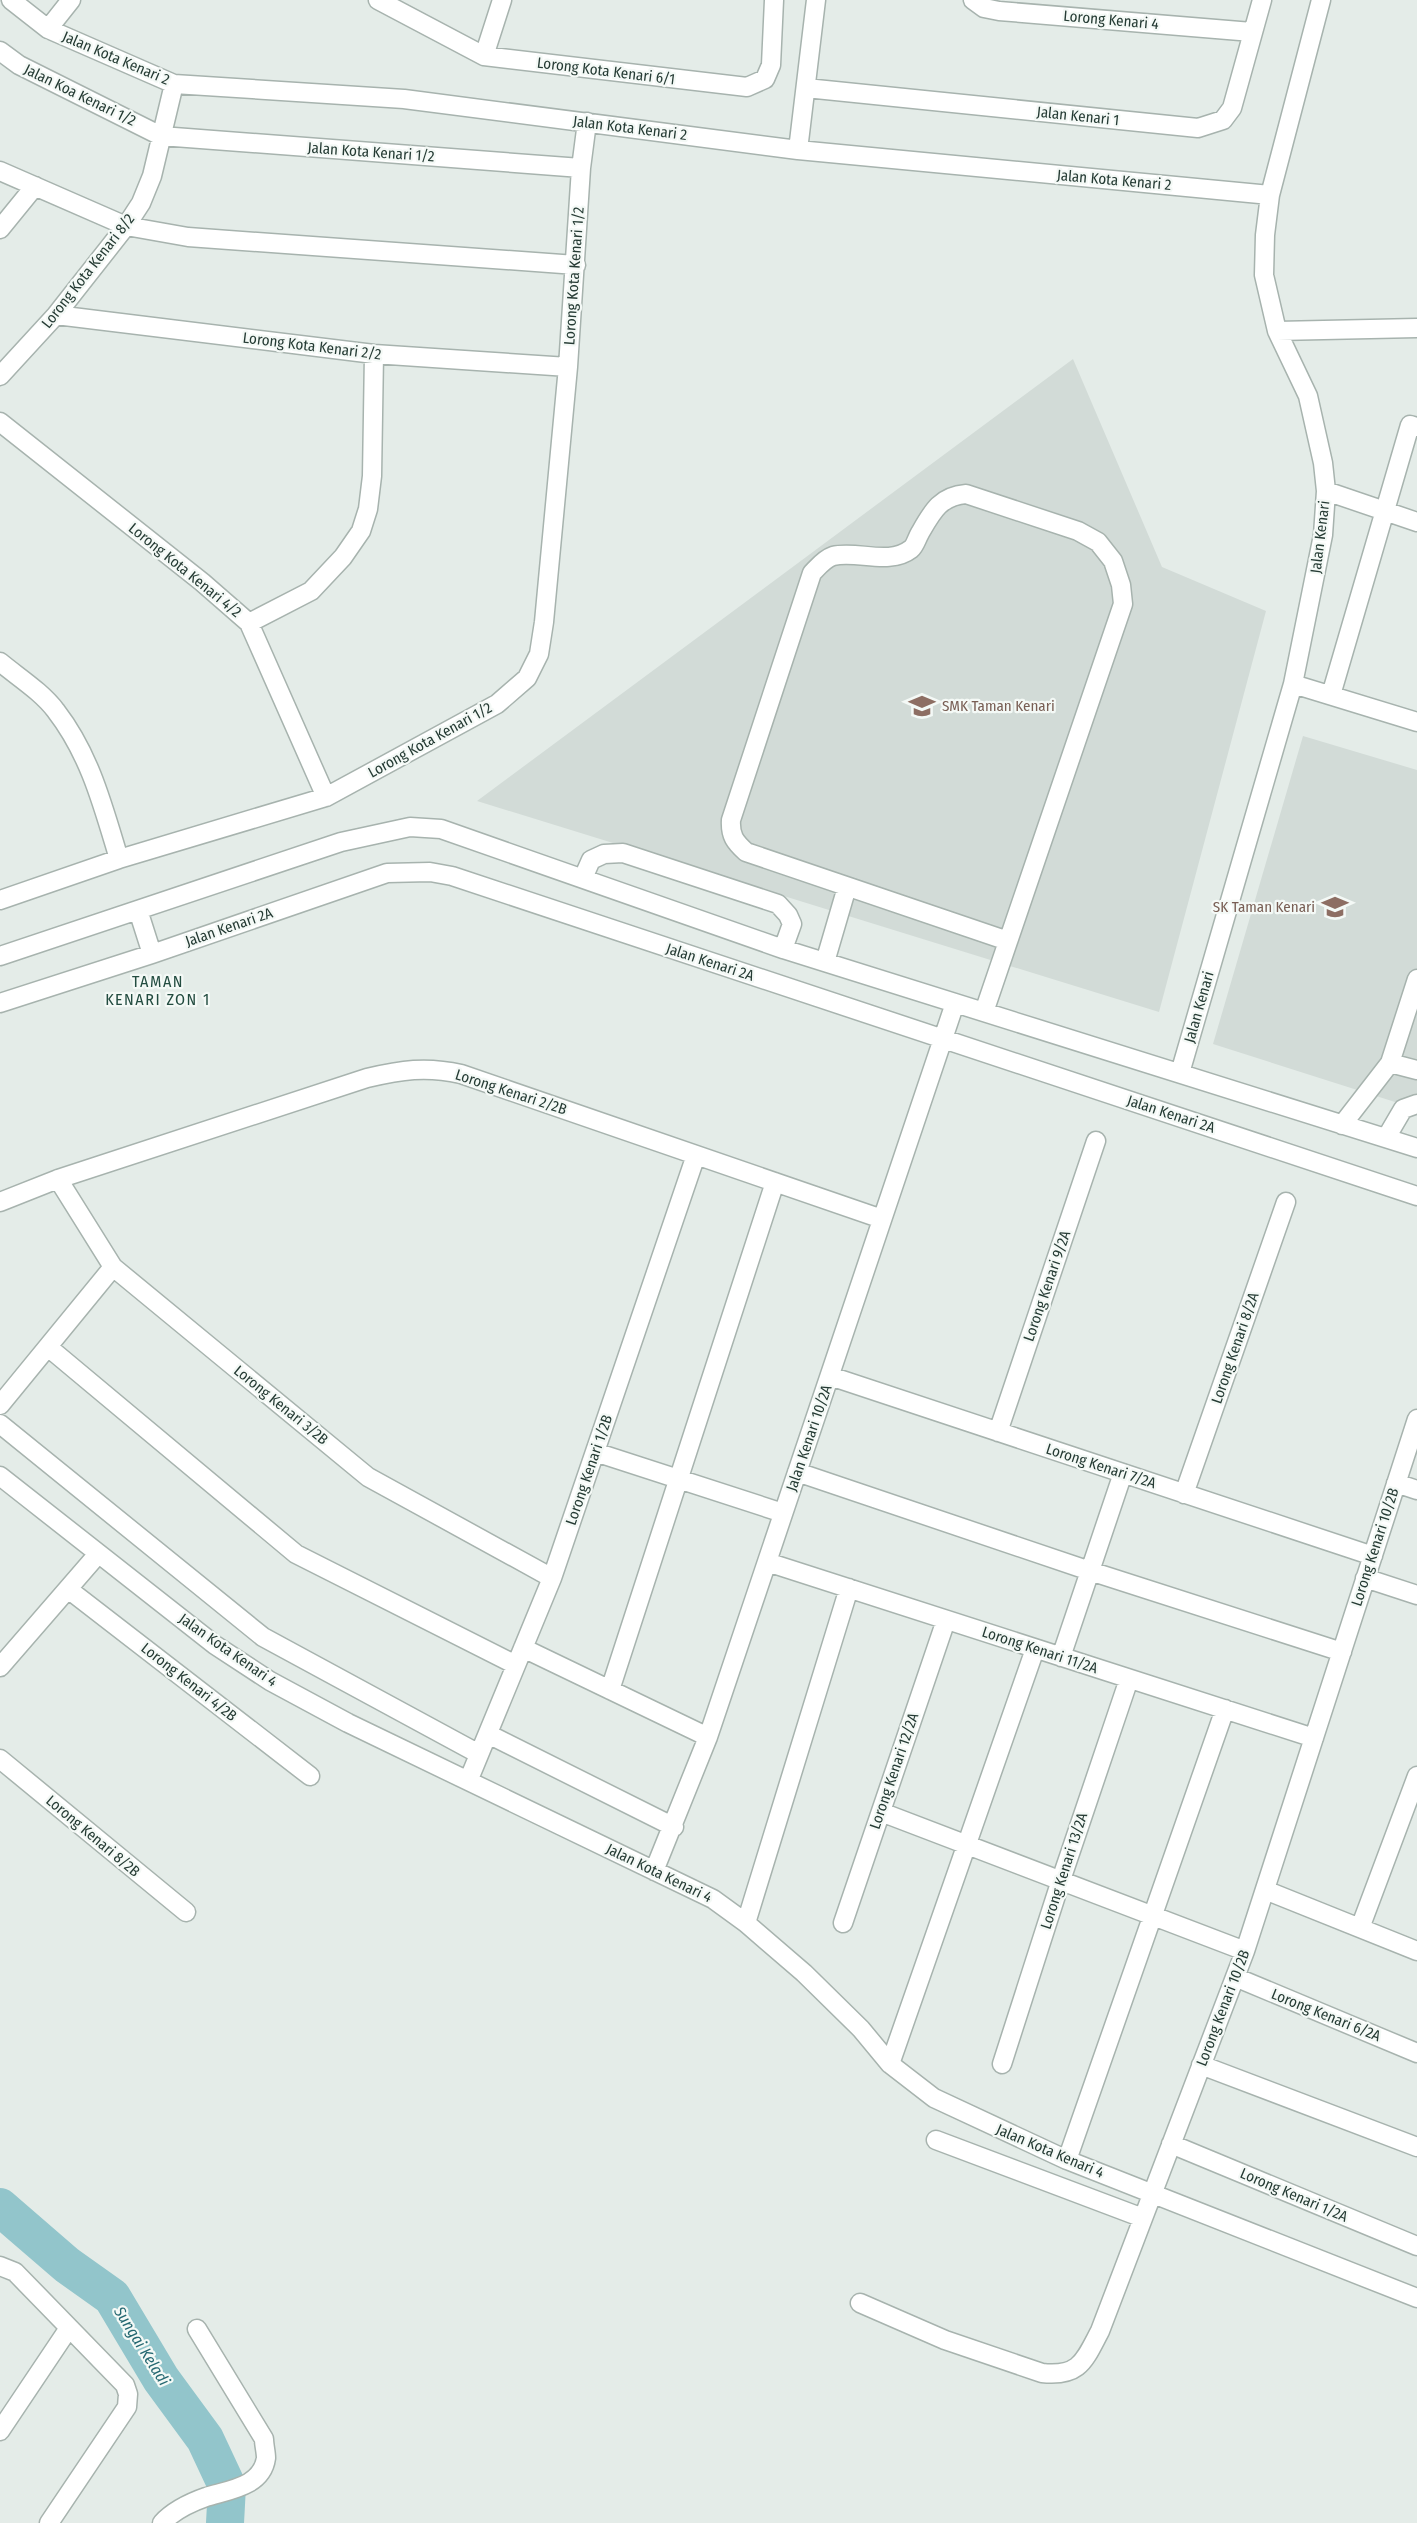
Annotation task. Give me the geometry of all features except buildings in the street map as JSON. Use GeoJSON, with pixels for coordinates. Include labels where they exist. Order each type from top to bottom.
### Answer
{"type":"FeatureCollection","features":[{"type":"Feature","properties":{"kind":"street","name":"Jalan Kota Kenari 2"},"geometry":{"type":"LineString","coordinates":[[11,0],[48,29],[174,84],[404,99],[798,150],[1270,195]]}},
{"type":"Feature","properties":{"kind":"street"},"geometry":{"type":"LineString","coordinates":[[48,29],[71,0]]}},
{"type":"Feature","properties":{"kind":"street","name":"Lorong Kota Kenari 6/1"},"geometry":{"type":"LineString","coordinates":[[378,0],[484,56],[747,87],[765,79],[771,64],[774,0]]}},
{"type":"Feature","properties":{"kind":"street"},"geometry":{"type":"LineString","coordinates":[[484,56],[502,0]]}},
{"type":"Feature","properties":{"kind":"street"},"geometry":{"type":"LineString","coordinates":[[798,150],[816,0]]}},
{"type":"Feature","properties":{"kind":"street","name":"Lorong Kenari 4"},"geometry":{"type":"LineString","coordinates":[[973,0],[984,8],[999,11],[1252,32]]}},
{"type":"Feature","properties":{"kind":"street","name":"Jalan Kenari 1"},"geometry":{"type":"LineString","coordinates":[[806,88],[1198,128],[1223,120],[1232,108],[1262,0]]}},
{"type":"Feature","properties":{"kind":"street","name":"Jalan Kenari"},"geometry":{"type":"LineString","coordinates":[[1180,1073],[1293,684],[1323,535],[1326,491],[1323,463],[1308,396],[1277,332],[1264,275],[1264,235],[1270,195],[1321,0]]}},
{"type":"Feature","properties":{"kind":"street","name":"Jalan Koa Kenari 1/2"},"geometry":{"type":"LineString","coordinates":[[0,51],[19,65],[161,136]]}},
{"type":"Feature","properties":{"kind":"street","name":"Lorong Kota Kenari 8/2"},"geometry":{"type":"LineString","coordinates":[[4,364],[56,315],[126,226],[141,202],[152,176],[174,84]]}},
{"type":"Feature","properties":{"kind":"street","name":"Lorong Kota Kenari 1/2"},"geometry":{"type":"LineString","coordinates":[[0,900],[119,859],[326,797],[497,704],[527,678],[539,654],[544,622],[568,367],[581,168],[587,122]]}},
{"type":"Feature","properties":{"kind":"street","name":"Jalan Kota Kenari 1/2"},"geometry":{"type":"LineString","coordinates":[[161,136],[581,168]]}},
{"type":"Feature","properties":{"kind":"street"},"geometry":{"type":"LineString","coordinates":[[0,171],[126,226],[188,237],[576,265]]}},
{"type":"Feature","properties":{"kind":"street"},"geometry":{"type":"LineString","coordinates":[[0,229],[35,186]]}},
{"type":"Feature","properties":{"kind":"street","name":"Lorong Kota Kenari 2/2"},"geometry":{"type":"LineString","coordinates":[[56,315],[374,354],[568,367]]}},
{"type":"Feature","properties":{"kind":"street"},"geometry":{"type":"LineString","coordinates":[[1277,332],[1417,328]]}},
{"type":"Feature","properties":{"kind":"street"},"geometry":{"type":"LineString","coordinates":[[249,623],[311,591],[343,557],[361,531],[368,509],[372,476],[374,354]]}},
{"type":"Feature","properties":{"kind":"street","name":"Lorong Kota Kenari 4/2"},"geometry":{"type":"LineString","coordinates":[[0,422],[202,582],[249,623],[326,797]]}},
{"type":"Feature","properties":{"kind":"street"},"geometry":{"type":"LineString","coordinates":[[1331,695],[1410,425],[1417,427]]}},
{"type":"Feature","properties":{"kind":"street"},"geometry":{"type":"LineString","coordinates":[[1326,491],[1417,522]]}},
{"type":"Feature","properties":{"kind":"street"},"geometry":{"type":"LineString","coordinates":[[984,1012],[1123,604],[1121,585],[1113,561],[1098,542],[1078,531],[966,494],[950,496],[933,512],[912,548],[900,554],[879,557],[834,556],[824,561],[812,573],[731,820],[730,831],[735,842],[746,852],[1008,941]]}},
{"type":"Feature","properties":{"kind":"street"},"geometry":{"type":"LineString","coordinates":[[0,662],[55,709],[79,744],[93,773],[119,859]]}},
{"type":"Feature","properties":{"kind":"street"},"geometry":{"type":"LineString","coordinates":[[1293,684],[1417,722]]}},
{"type":"Feature","properties":{"kind":"street"},"geometry":{"type":"LineString","coordinates":[[0,956],[341,842],[378,832],[410,827],[441,829],[783,949],[1417,1148]]}},
{"type":"Feature","properties":{"kind":"street"},"geometry":{"type":"LineString","coordinates":[[583,878],[591,860],[604,854],[623,853],[778,904],[788,915],[792,924],[783,949]]}},
{"type":"Feature","properties":{"kind":"street","name":"Jalan Kenari 2A"},"geometry":{"type":"LineString","coordinates":[[0,1003],[152,954],[387,873],[430,872],[452,876],[1417,1196]]}},
{"type":"Feature","properties":{"kind":"street"},"geometry":{"type":"LineString","coordinates":[[825,962],[848,887]]}},
{"type":"Feature","properties":{"kind":"street"},"geometry":{"type":"LineString","coordinates":[[138,910],[152,954]]}},
{"type":"Feature","properties":{"kind":"street"},"geometry":{"type":"LineString","coordinates":[[1341,1125],[1390,1063],[1417,979]]}},
{"type":"Feature","properties":{"kind":"street","name":"Jalan Kenari 10/2A"},"geometry":{"type":"LineString","coordinates":[[654,1871],[674,1827],[708,1737],[955,1003]]}},
{"type":"Feature","properties":{"kind":"street"},"geometry":{"type":"LineString","coordinates":[[1390,1063],[1417,1070]]}},
{"type":"Feature","properties":{"kind":"street","name":"Lorong Kenari 2/2B"},"geometry":{"type":"LineString","coordinates":[[0,1202],[58,1179],[367,1078],[407,1069],[441,1070],[461,1074],[882,1219]]}},
{"type":"Feature","properties":{"kind":"street"},"geometry":{"type":"LineString","coordinates":[[1386,1138],[1403,1109],[1417,1104]]}},
{"type":"Feature","properties":{"kind":"street","name":"Lorong Kenari 9/2A"},"geometry":{"type":"LineString","coordinates":[[998,1432],[1096,1141]]}},
{"type":"Feature","properties":{"kind":"street","name":"Lorong Kenari 1/2B"},"geometry":{"type":"LineString","coordinates":[[469,1779],[552,1578],[696,1155]]}},
{"type":"Feature","properties":{"kind":"street","name":"Lorong Kenari 3/2B"},"geometry":{"type":"LineString","coordinates":[[58,1179],[113,1267],[368,1477],[552,1578]]}},
{"type":"Feature","properties":{"kind":"street"},"geometry":{"type":"LineString","coordinates":[[609,1690],[775,1182]]}},
{"type":"Feature","properties":{"kind":"street","name":"Lorong Kenari 8/2A"},"geometry":{"type":"LineString","coordinates":[[1184,1494],[1286,1202]]}},
{"type":"Feature","properties":{"kind":"street"},"geometry":{"type":"LineString","coordinates":[[0,1406],[113,1267]]}},
{"type":"Feature","properties":{"kind":"street"},"geometry":{"type":"LineString","coordinates":[[48,1347],[296,1554],[516,1665]]}},
{"type":"Feature","properties":{"kind":"street","name":"Lorong Kenari 7/2A"},"geometry":{"type":"LineString","coordinates":[[830,1376],[1372,1556]]}},
{"type":"Feature","properties":{"kind":"street","name":"Lorong Kenari 10/2B"},"geometry":{"type":"LineString","coordinates":[[860,2303],[945,2340],[1042,2373],[1059,2375],[1071,2372],[1085,2357],[1100,2331],[1245,1951],[1417,1419]]}},
{"type":"Feature","properties":{"kind":"street"},"geometry":{"type":"LineString","coordinates":[[0,1424],[263,1637],[479,1754]]}},
{"type":"Feature","properties":{"kind":"street"},"geometry":{"type":"LineString","coordinates":[[595,1452],[783,1513]]}},
{"type":"Feature","properties":{"kind":"street"},"geometry":{"type":"LineString","coordinates":[[797,1472],[1090,1571],[1341,1652]]}},
{"type":"Feature","properties":{"kind":"street"},"geometry":{"type":"LineString","coordinates":[[1061,1657],[1123,1473]]}},
{"type":"Feature","properties":{"kind":"street","name":"Jalan Kota Kenari 4"},"geometry":{"type":"LineString","coordinates":[[0,1476],[215,1645],[270,1681],[348,1723],[469,1779],[713,1899],[746,1923],[812,1981],[861,2029],[890,2064],[934,2098],[1067,2160],[1417,2298]]}},
{"type":"Feature","properties":{"kind":"street"},"geometry":{"type":"LineString","coordinates":[[1396,1483],[1417,1490]]}},
{"type":"Feature","properties":{"kind":"street"},"geometry":{"type":"LineString","coordinates":[[0,1667],[98,1554]]}},
{"type":"Feature","properties":{"kind":"street","name":"Lorong Kenari 11/2A"},"geometry":{"type":"LineString","coordinates":[[767,1562],[1314,1738]]}},
{"type":"Feature","properties":{"kind":"street"},"geometry":{"type":"LineString","coordinates":[[1365,1578],[1417,1595]]}},
{"type":"Feature","properties":{"kind":"street"},"geometry":{"type":"LineString","coordinates":[[746,1923],[849,1588]]}},
{"type":"Feature","properties":{"kind":"street","name":"Lorong Kenari 4/2B"},"geometry":{"type":"LineString","coordinates":[[68,1589],[310,1776]]}},
{"type":"Feature","properties":{"kind":"street","name":"Lorong Kenari 12/2A"},"geometry":{"type":"LineString","coordinates":[[843,1923],[946,1620]]}},
{"type":"Feature","properties":{"kind":"street"},"geometry":{"type":"LineString","coordinates":[[523,1648],[708,1737]]}},
{"type":"Feature","properties":{"kind":"street"},"geometry":{"type":"LineString","coordinates":[[890,2064],[1035,1649]]}},
{"type":"Feature","properties":{"kind":"street","name":"Lorong Kenari 13/2A"},"geometry":{"type":"LineString","coordinates":[[1002,2064],[1129,1679]]}},
{"type":"Feature","properties":{"kind":"street"},"geometry":{"type":"LineString","coordinates":[[1067,2160],[1225,1709]]}},
{"type":"Feature","properties":{"kind":"street"},"geometry":{"type":"LineString","coordinates":[[488,1734],[674,1827]]}},
{"type":"Feature","properties":{"kind":"street","name":"Lorong Kenari 8/2B"},"geometry":{"type":"LineString","coordinates":[[0,1759],[186,1912]]}},
{"type":"Feature","properties":{"kind":"street"},"geometry":{"type":"LineString","coordinates":[[1360,1928],[1417,1776]]}},
{"type":"Feature","properties":{"kind":"street"},"geometry":{"type":"LineString","coordinates":[[880,1812],[1245,1951]]}},
{"type":"Feature","properties":{"kind":"street"},"geometry":{"type":"LineString","coordinates":[[1264,1890],[1417,1951]]}},
{"type":"Feature","properties":{"kind":"street","name":"Lorong Kenari 6/2A"},"geometry":{"type":"LineString","coordinates":[[1234,1977],[1416,2051]]}},
{"type":"Feature","properties":{"kind":"street"},"geometry":{"type":"LineString","coordinates":[[1202,2065],[1417,2147]]}},
{"type":"Feature","properties":{"kind":"street"},"geometry":{"type":"LineString","coordinates":[[936,2140],[1143,2218]]}},
{"type":"Feature","properties":{"kind":"street","name":"Lorong Kenari 1/2A"},"geometry":{"type":"LineString","coordinates":[[1172,2144],[1417,2246]]}},
{"type":"Feature","properties":{"kind":"street"},"geometry":{"type":"LineString","coordinates":[[0,2266],[15,2272],[125,2385],[129,2400],[127,2407],[49,2523]]}},
{"type":"Feature","properties":{"kind":"street"},"geometry":{"type":"LineString","coordinates":[[0,2431],[69,2328]]}},
{"type":"Feature","properties":{"kind":"street"},"geometry":{"type":"LineString","coordinates":[[162,2523],[174,2511],[206,2497],[243,2487],[259,2474],[266,2458],[264,2439],[197,2329]]}},
{"type":"Feature","properties":{"kind":"shaded area","name":"SMK Taman Kenari"},"geometry":{"type":"Polygon","coordinates":[[[1073,359],[1162,567],[1266,611],[1159,1012],[477,801],[1073,359]]]}},
{"type":"Feature","properties":{"kind":"shaded area","name":"SK Taman Kenari"},"geometry":{"type":"Polygon","coordinates":[[[1303,736],[1417,770],[1417,1109],[1213,1044],[1303,736]]]}},
{"type":"Feature","properties":{"kind":"waterway","name":"Sungai Keladi"},"geometry":{"type":"LineString","coordinates":[[0,2207],[67,2265],[112,2297],[161,2379],[205,2439],[227,2486],[225,2523]]}},
{"type":"Feature","properties":{"kind":"place","name":"SMK Taman Kenari"},"geometry":{"type":"Point","coordinates":[922,706]}},
{"type":"Feature","properties":{"kind":"place","name":"SK Taman Kenari"},"geometry":{"type":"Point","coordinates":[1335,907]}},
{"type":"Feature","properties":{"kind":"district","name":"TAMAN KENARI ZON 1"},"geometry":{"type":"Point","coordinates":[158,990]}}]}
